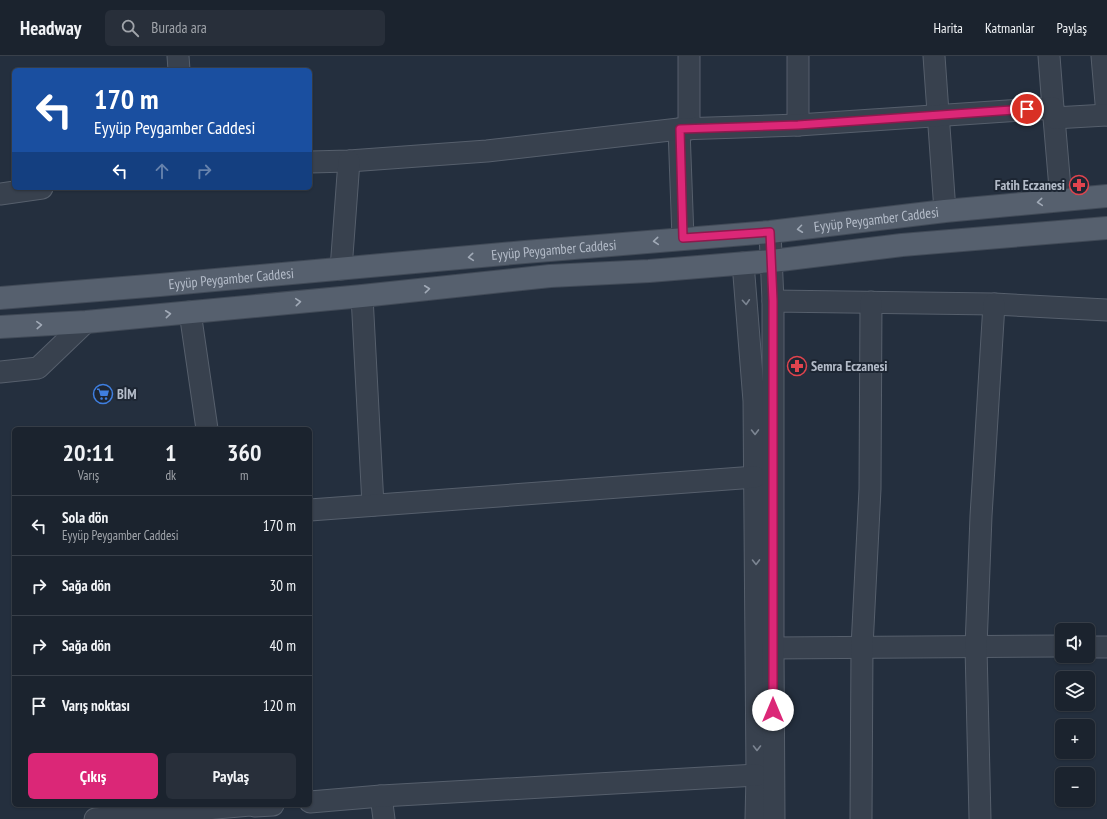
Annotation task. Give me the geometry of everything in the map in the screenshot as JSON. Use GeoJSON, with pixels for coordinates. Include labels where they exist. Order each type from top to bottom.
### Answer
{"type":"FeatureCollection","features":[{"type":"Feature","properties":{"kind":"main road","name":"Eyyüp Peygamber Caddesi"},"geometry":{"type":"LineString","coordinates":[[0,298],[683,238],[770,232],[945,211],[1107,196]]}},
{"type":"Feature","properties":{"kind":"main road","name":"Eyyüp Peygamber Caddesi"},"geometry":{"type":"LineString","coordinates":[[0,327],[86,322],[362,296],[550,276],[649,271],[772,261],[902,245],[1107,228]]}},
{"type":"Feature","properties":{"kind":"street"},"geometry":{"type":"LineString","coordinates":[[178,56],[179,68]]}},
{"type":"Feature","properties":{"kind":"street"},"geometry":{"type":"LineString","coordinates":[[683,238],[684,129],[689,56]]}},
{"type":"Feature","properties":{"kind":"street"},"geometry":{"type":"LineString","coordinates":[[798,56],[798,125]]}},
{"type":"Feature","properties":{"kind":"street"},"geometry":{"type":"LineString","coordinates":[[934,56],[945,211]]}},
{"type":"Feature","properties":{"kind":"street"},"geometry":{"type":"LineString","coordinates":[[1049,56],[1061,200]]}},
{"type":"Feature","properties":{"kind":"street"},"geometry":{"type":"LineString","coordinates":[[312,162],[349,161],[487,151],[684,129],[798,125],[938,115],[1054,113],[1107,115],[1102,56]]}},
{"type":"Feature","properties":{"kind":"street"},"geometry":{"type":"LineString","coordinates":[[341,269],[349,161]]}},
{"type":"Feature","properties":{"kind":"street"},"geometry":{"type":"LineString","coordinates":[[0,194],[28,190]]}},
{"type":"Feature","properties":{"kind":"street"},"geometry":{"type":"LineString","coordinates":[[770,232],[773,301],[774,819]]}},
{"type":"Feature","properties":{"kind":"street"},"geometry":{"type":"LineString","coordinates":[[743,263],[754,401],[757,775],[756,819]]}},
{"type":"Feature","properties":{"kind":"street"},"geometry":{"type":"LineString","coordinates":[[362,296],[373,505]]}},
{"type":"Feature","properties":{"kind":"street"},"geometry":{"type":"LineString","coordinates":[[773,301],[994,304],[1107,310]]}},
{"type":"Feature","properties":{"kind":"street"},"geometry":{"type":"LineString","coordinates":[[861,819],[862,647],[870,489],[871,302]]}},
{"type":"Feature","properties":{"kind":"street"},"geometry":{"type":"LineString","coordinates":[[980,819],[976,647],[981,516],[994,304]]}},
{"type":"Feature","properties":{"kind":"street"},"geometry":{"type":"LineString","coordinates":[[190,312],[206,427]]}},
{"type":"Feature","properties":{"kind":"street"},"geometry":{"type":"LineString","coordinates":[[0,372],[38,368],[86,322]]}},
{"type":"Feature","properties":{"kind":"street"},"geometry":{"type":"LineString","coordinates":[[312,510],[755,477]]}},
{"type":"Feature","properties":{"kind":"street"},"geometry":{"type":"LineString","coordinates":[[773,648],[1055,646]]}},
{"type":"Feature","properties":{"kind":"street"},"geometry":{"type":"LineString","coordinates":[[1095,647],[1107,647]]}},
{"type":"Feature","properties":{"kind":"street"},"geometry":{"type":"LineString","coordinates":[[312,802],[381,796],[757,775]]}},
{"type":"Feature","properties":{"kind":"street"},"geometry":{"type":"LineString","coordinates":[[381,796],[384,819]]}},
{"type":"Feature","properties":{"kind":"street"},"geometry":{"type":"LineString","coordinates":[[95,819],[228,807]]}},
{"type":"Feature","properties":{"kind":"street"},"geometry":{"type":"LineString","coordinates":[[250,807],[251,819]]}},
{"type":"Feature","properties":{"kind":"place","name":"Fatih Eczanesi"},"geometry":{"type":"Point","coordinates":[1079,185]}},
{"type":"Feature","properties":{"kind":"place","name":"Semra Eczanesi"},"geometry":{"type":"Point","coordinates":[797,366]}},
{"type":"Feature","properties":{"kind":"place","name":"BİM"},"geometry":{"type":"Point","coordinates":[103,394]}},
{"type":"Feature","properties":{"kind":"route"},"geometry":{"type":"LineString","coordinates":[[773,710],[773,301],[770,232],[683,238],[680,129],[798,125],[1027,109]]}}]}
